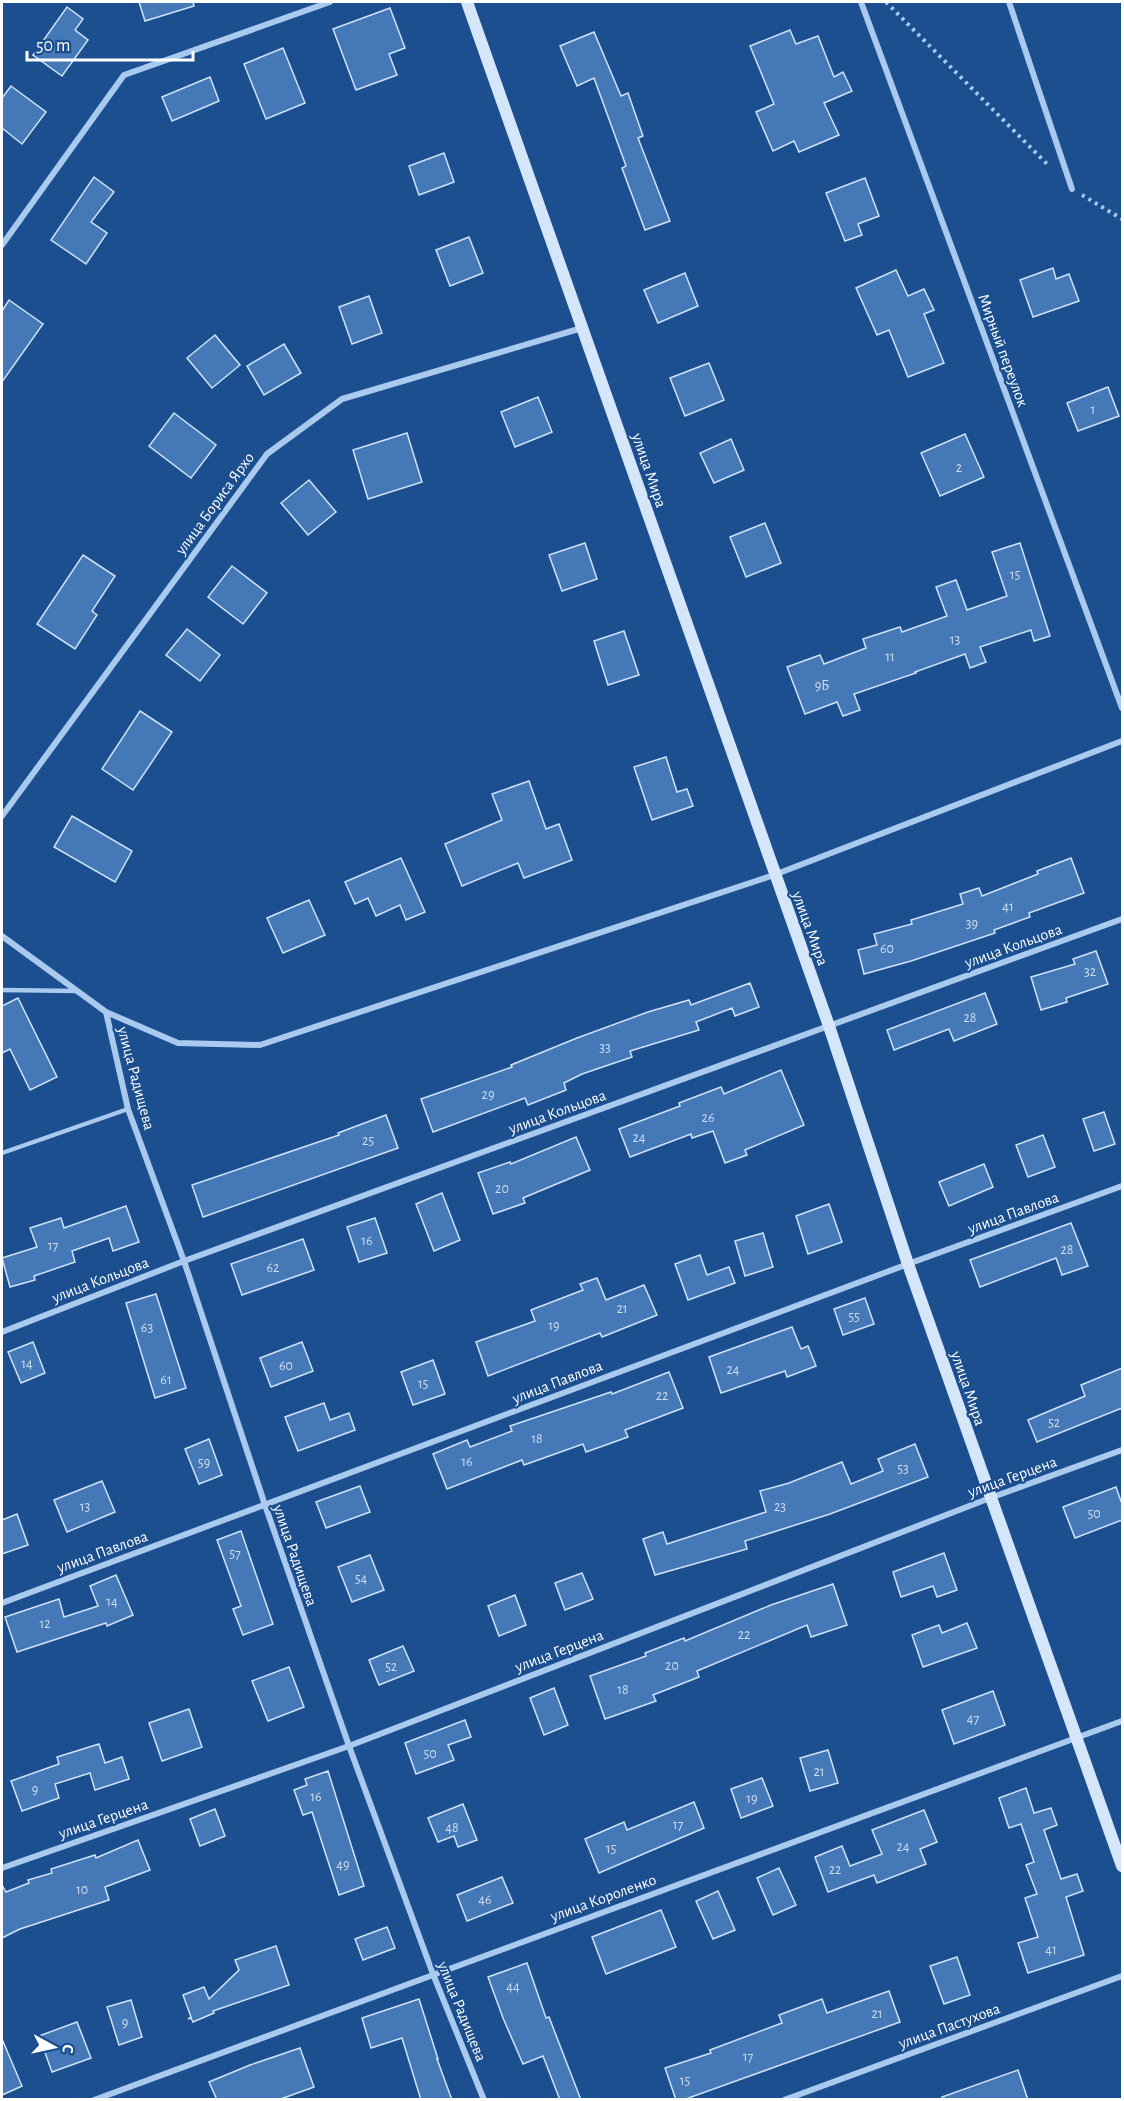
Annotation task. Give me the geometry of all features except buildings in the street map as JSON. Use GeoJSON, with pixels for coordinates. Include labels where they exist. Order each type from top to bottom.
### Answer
{"type":"FeatureCollection","features":[{"type":"Feature","properties":{"kind":"main road","name":"улица Мира"},"geometry":{"type":"LineString","coordinates":[[467,2],[829,1026],[908,1264],[990,1498],[1122,1866]]}},
{"type":"Feature","properties":{"kind":"street"},"geometry":{"type":"LineString","coordinates":[[2,245],[124,75],[330,2]]}},
{"type":"Feature","properties":{"kind":"street","name":"Мирный переулок"},"geometry":{"type":"LineString","coordinates":[[861,2],[1122,708]]}},
{"type":"Feature","properties":{"kind":"street"},"geometry":{"type":"LineString","coordinates":[[1010,2],[1072,189]]}},
{"type":"Feature","properties":{"kind":"street","name":"улица Бориса Ярхо"},"geometry":{"type":"LineString","coordinates":[[2,816],[267,454],[342,399],[583,328]]}},
{"type":"Feature","properties":{"kind":"street"},"geometry":{"type":"LineString","coordinates":[[2,936],[106,1012],[178,1043],[260,1045],[774,875],[1122,741]]}},
{"type":"Feature","properties":{"kind":"street","name":"улица Кольцова"},"geometry":{"type":"LineString","coordinates":[[2,1332],[184,1262],[1122,919]]}},
{"type":"Feature","properties":{"kind":"street","name":"улица Радищева"},"geometry":{"type":"LineString","coordinates":[[106,1012],[128,1109],[184,1262],[264,1505],[433,1974],[484,2100]]}},
{"type":"Feature","properties":{"kind":"street","name":"улица Павлова"},"geometry":{"type":"LineString","coordinates":[[2,1603],[1122,1186]]}},
{"type":"Feature","properties":{"kind":"street","name":"улица Герцена"},"geometry":{"type":"LineString","coordinates":[[2,1868],[349,1746],[990,1498],[1122,1450]]}},
{"type":"Feature","properties":{"kind":"street","name":"улица Короленко"},"geometry":{"type":"LineString","coordinates":[[93,2100],[1122,1721]]}},
{"type":"Feature","properties":{"kind":"street","name":"улица Пастухова"},"geometry":{"type":"LineString","coordinates":[[784,2100],[1122,1976]]}},
{"type":"Feature","properties":{"kind":"lane"},"geometry":{"type":"LineString","coordinates":[[2,990],[77,991]]}},
{"type":"Feature","properties":{"kind":"lane"},"geometry":{"type":"LineString","coordinates":[[2,1153],[128,1109]]}},
{"type":"Feature","properties":{"kind":"path"},"geometry":{"type":"LineString","coordinates":[[886,2],[1072,189],[1122,219]]}}]}
